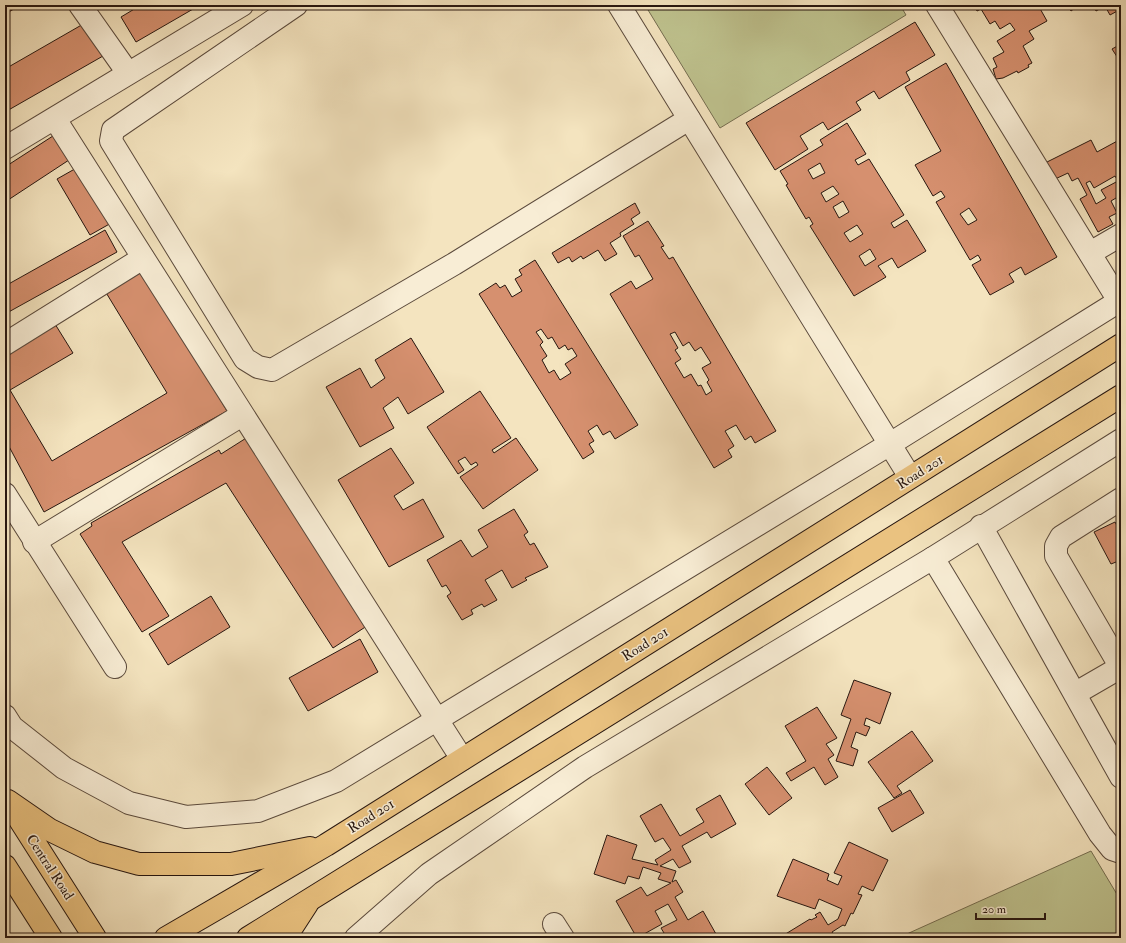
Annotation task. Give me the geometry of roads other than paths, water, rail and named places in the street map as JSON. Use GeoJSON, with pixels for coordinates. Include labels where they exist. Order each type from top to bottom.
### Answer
{"type":"FeatureCollection","features":[{"type":"Feature","properties":{"kind":"main road","name":"Road 201"},"geometry":{"type":"LineString","coordinates":[[166,938],[326,845],[1121,345]]}},
{"type":"Feature","properties":{"kind":"main road"},"geometry":{"type":"LineString","coordinates":[[248,938],[1121,396]]}},
{"type":"Feature","properties":{"kind":"main road"},"geometry":{"type":"LineString","coordinates":[[7,799],[50,830],[95,852],[139,864],[231,864],[326,845]]}},
{"type":"Feature","properties":{"kind":"main road","name":"Central Road"},"geometry":{"type":"LineString","coordinates":[[7,799],[95,938]]}},
{"type":"Feature","properties":{"kind":"main road"},"geometry":{"type":"LineString","coordinates":[[5,866],[51,938]]}},
{"type":"Feature","properties":{"kind":"main road"},"geometry":{"type":"LineString","coordinates":[[285,938],[311,898]]}},
{"type":"Feature","properties":{"kind":"street"},"geometry":{"type":"LineString","coordinates":[[80,5],[128,73]]}},
{"type":"Feature","properties":{"kind":"street"},"geometry":{"type":"LineString","coordinates":[[5,148],[242,5]]}},
{"type":"Feature","properties":{"kind":"street"},"geometry":{"type":"LineString","coordinates":[[296,5],[113,130],[111,141],[245,359],[258,367],[272,370],[454,264],[689,119]]}},
{"type":"Feature","properties":{"kind":"street"},"geometry":{"type":"LineString","coordinates":[[619,5],[910,477]]}},
{"type":"Feature","properties":{"kind":"street"},"geometry":{"type":"LineString","coordinates":[[5,716],[12,727],[64,768],[129,803],[186,817],[258,811],[336,781],[890,444],[1120,300],[937,5]]}},
{"type":"Feature","properties":{"kind":"street"},"geometry":{"type":"LineString","coordinates":[[55,119],[462,759]]}},
{"type":"Feature","properties":{"kind":"street"},"geometry":{"type":"LineString","coordinates":[[1090,253],[1121,235]]}},
{"type":"Feature","properties":{"kind":"street"},"geometry":{"type":"LineString","coordinates":[[5,344],[143,258]]}},
{"type":"Feature","properties":{"kind":"street"},"geometry":{"type":"LineString","coordinates":[[34,542],[242,415]]}},
{"type":"Feature","properties":{"kind":"street"},"geometry":{"type":"LineString","coordinates":[[356,938],[429,874],[585,767],[933,558],[981,526],[1121,440]]}},
{"type":"Feature","properties":{"kind":"street"},"geometry":{"type":"LineString","coordinates":[[5,494],[115,668]]}},
{"type":"Feature","properties":{"kind":"street"},"geometry":{"type":"LineString","coordinates":[[1076,693],[1121,667],[1056,556],[1056,546],[1061,537],[1121,499]]}},
{"type":"Feature","properties":{"kind":"street"},"geometry":{"type":"LineString","coordinates":[[981,526],[1076,693],[1121,777]]}},
{"type":"Feature","properties":{"kind":"street"},"geometry":{"type":"LineString","coordinates":[[933,558],[1100,834],[1112,849],[1121,852]]}}]}
